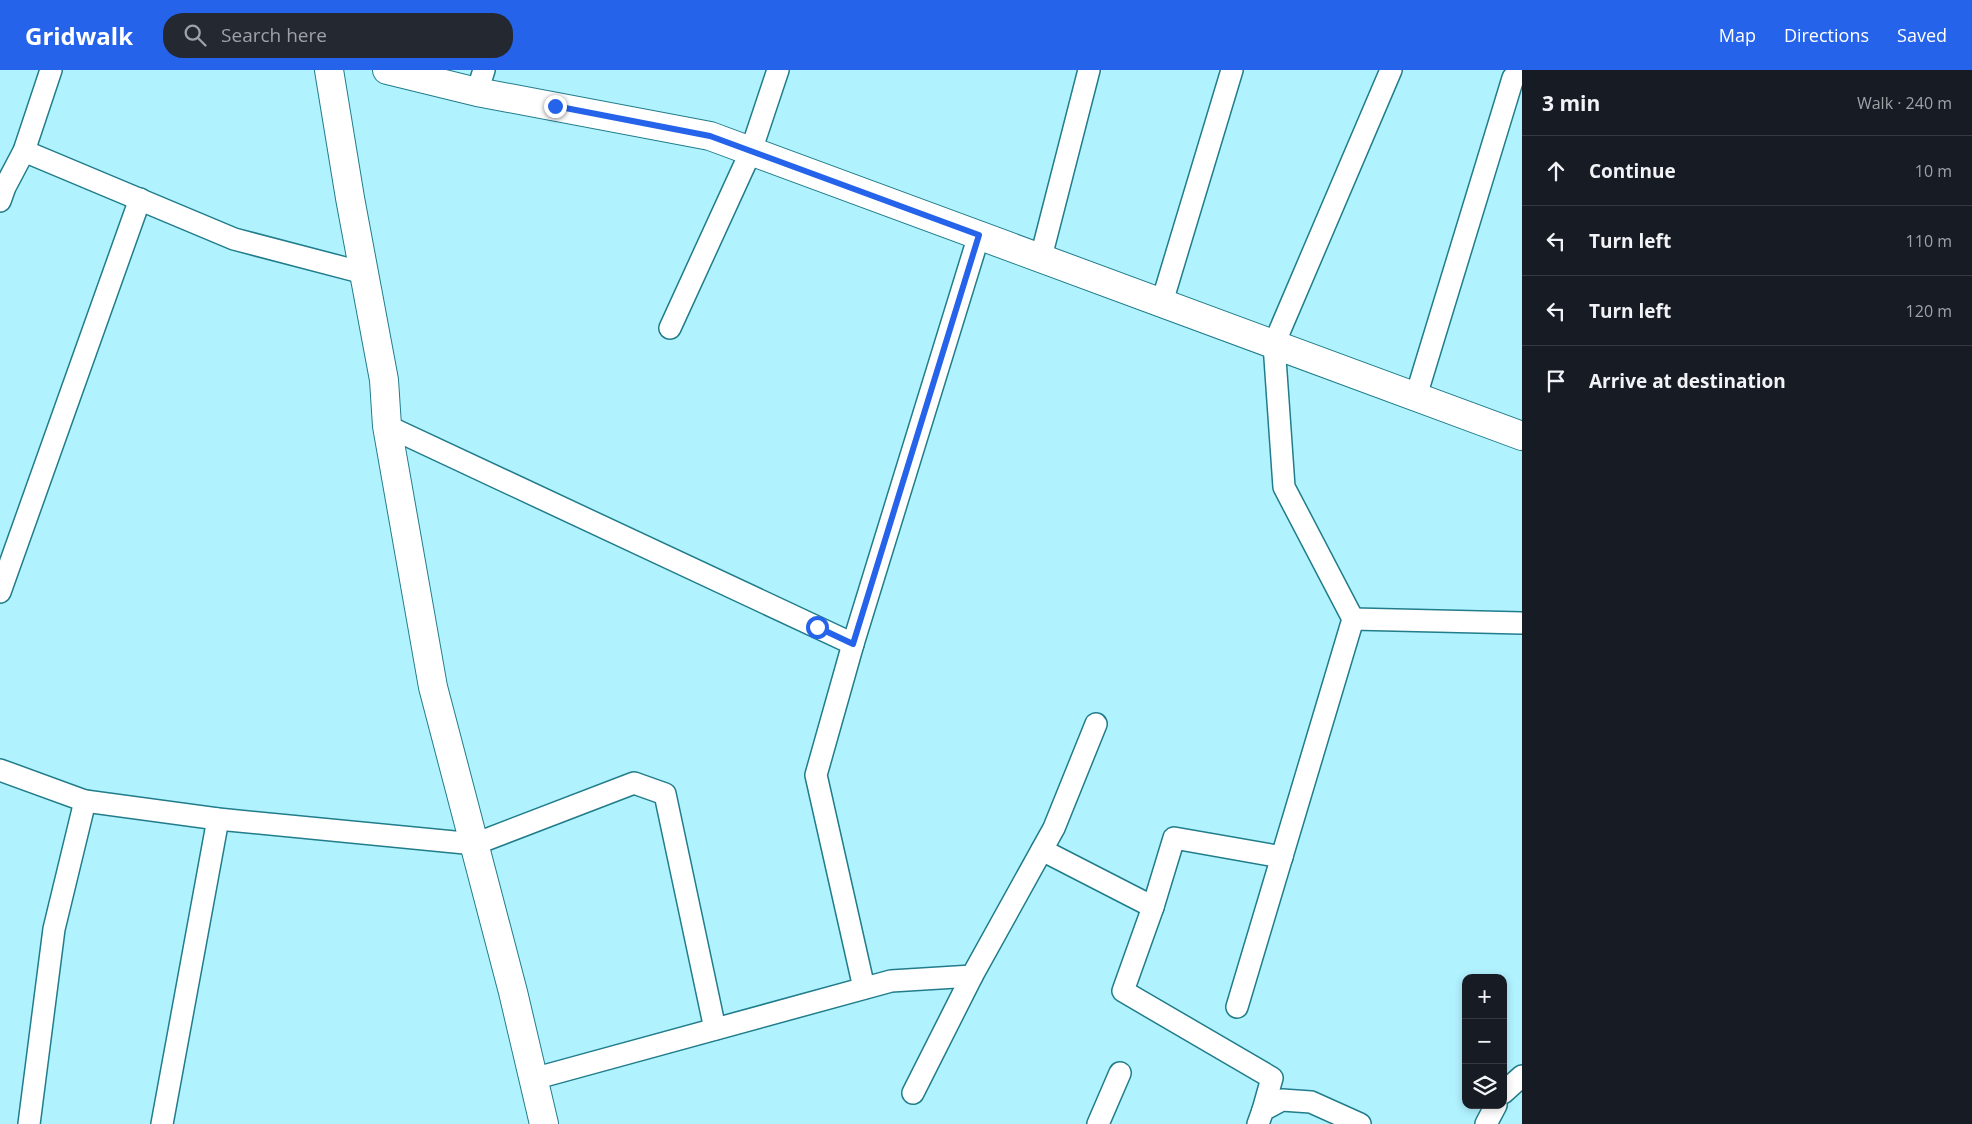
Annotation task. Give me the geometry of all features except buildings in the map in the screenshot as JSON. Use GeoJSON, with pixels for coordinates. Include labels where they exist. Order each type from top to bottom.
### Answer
{"type":"FeatureCollection","features":[{"type":"Feature","properties":{"kind":"street"},"geometry":{"type":"LineString","coordinates":[[0,201],[5,187],[24,151],[51,70]]}},
{"type":"Feature","properties":{"kind":"street"},"geometry":{"type":"LineString","coordinates":[[329,70],[384,380],[387,426],[433,687],[513,992],[544,1124]]}},
{"type":"Feature","properties":{"kind":"street"},"geometry":{"type":"LineString","coordinates":[[387,70],[480,81],[710,136],[1522,436]]}},
{"type":"Feature","properties":{"kind":"street"},"geometry":{"type":"LineString","coordinates":[[670,328],[751,151],[778,70]]}},
{"type":"Feature","properties":{"kind":"street"},"geometry":{"type":"LineString","coordinates":[[1041,257],[1089,70]]}},
{"type":"Feature","properties":{"kind":"street"},"geometry":{"type":"LineString","coordinates":[[1162,302],[1232,70]]}},
{"type":"Feature","properties":{"kind":"street"},"geometry":{"type":"LineString","coordinates":[[1237,1007],[1352,619],[1284,487],[1274,344],[1391,70]]}},
{"type":"Feature","properties":{"kind":"street"},"geometry":{"type":"LineString","coordinates":[[1416,396],[1513,78],[1522,74]]}},
{"type":"Feature","properties":{"kind":"street"},"geometry":{"type":"LineString","coordinates":[[24,151],[234,239],[364,274]]}},
{"type":"Feature","properties":{"kind":"street"},"geometry":{"type":"LineString","coordinates":[[0,592],[140,199]]}},
{"type":"Feature","properties":{"kind":"street"},"geometry":{"type":"LineString","coordinates":[[864,988],[816,775],[853,644],[979,235]]}},
{"type":"Feature","properties":{"kind":"street"},"geometry":{"type":"LineString","coordinates":[[387,426],[853,644]]}},
{"type":"Feature","properties":{"kind":"street"},"geometry":{"type":"LineString","coordinates":[[1352,619],[1522,623]]}},
{"type":"Feature","properties":{"kind":"street"},"geometry":{"type":"LineString","coordinates":[[913,1093],[972,976],[1054,828],[1096,724]]}},
{"type":"Feature","properties":{"kind":"street"},"geometry":{"type":"LineString","coordinates":[[0,770],[85,801],[218,819],[475,844],[634,783],[666,794],[715,1029]]}},
{"type":"Feature","properties":{"kind":"street"},"geometry":{"type":"LineString","coordinates":[[29,1124],[54,929],[85,801]]}},
{"type":"Feature","properties":{"kind":"street"},"geometry":{"type":"LineString","coordinates":[[162,1124],[218,819]]}},
{"type":"Feature","properties":{"kind":"street"},"geometry":{"type":"LineString","coordinates":[[1261,1117],[1272,1078],[1123,991],[1153,907],[1174,838],[1282,857]]}},
{"type":"Feature","properties":{"kind":"street"},"geometry":{"type":"LineString","coordinates":[[1042,850],[1153,907]]}},
{"type":"Feature","properties":{"kind":"street"},"geometry":{"type":"LineString","coordinates":[[534,1079],[891,981],[972,976]]}},
{"type":"Feature","properties":{"kind":"street"},"geometry":{"type":"LineString","coordinates":[[1098,1124],[1120,1073]]}},
{"type":"Feature","properties":{"kind":"street"},"geometry":{"type":"LineString","coordinates":[[1507,1089],[1522,1076]]}},
{"type":"Feature","properties":{"kind":"street"},"geometry":{"type":"LineString","coordinates":[[1261,1117],[1282,1100],[1311,1102],[1360,1124]]}},
{"type":"Feature","properties":{"kind":"street"},"geometry":{"type":"LineString","coordinates":[[1486,1124],[1494,1109]]}},
{"type":"Feature","properties":{"kind":"route"},"geometry":{"type":"LineString","coordinates":[[555,106],[710,136],[979,235],[853,644],[817,627]]}}]}
